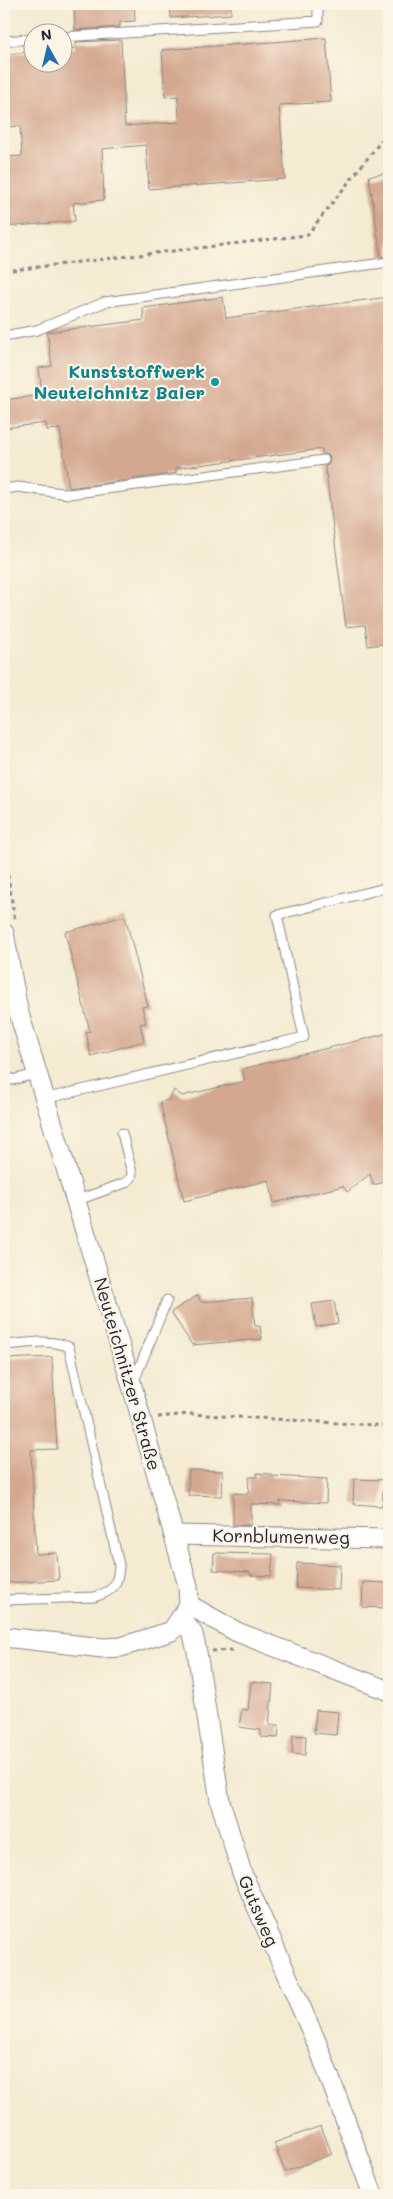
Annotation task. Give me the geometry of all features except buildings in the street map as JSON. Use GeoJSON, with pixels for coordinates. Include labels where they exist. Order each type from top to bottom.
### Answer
{"type":"FeatureCollection","features":[{"type":"Feature","properties":{"kind":"street","name":"Neuteichnitzer Straße"},"geometry":{"type":"LineString","coordinates":[[4,933],[18,1010],[36,1074],[132,1386],[188,1586],[185,1611]]}},
{"type":"Feature","properties":{"kind":"street","name":"Kornblumenweg"},"geometry":{"type":"LineString","coordinates":[[174,1535],[389,1539]]}},
{"type":"Feature","properties":{"kind":"street"},"geometry":{"type":"LineString","coordinates":[[4,1637],[103,1648],[121,1647],[172,1631],[185,1611],[389,1691]]}},
{"type":"Feature","properties":{"kind":"street","name":"Gutsweg"},"geometry":{"type":"LineString","coordinates":[[185,1611],[195,1643],[220,1801],[242,1873],[318,2046],[373,2195]]}},
{"type":"Feature","properties":{"kind":"lane"},"geometry":{"type":"LineString","coordinates":[[72,37],[318,20],[318,4]]}},
{"type":"Feature","properties":{"kind":"lane"},"geometry":{"type":"LineString","coordinates":[[4,41],[22,40]]}},
{"type":"Feature","properties":{"kind":"lane"},"geometry":{"type":"LineString","coordinates":[[4,336],[37,330],[105,302],[389,262]]}},
{"type":"Feature","properties":{"kind":"lane"},"geometry":{"type":"LineString","coordinates":[[4,489],[18,487],[69,494],[324,460]]}},
{"type":"Feature","properties":{"kind":"lane"},"geometry":{"type":"LineString","coordinates":[[44,1099],[304,1038],[277,915],[389,887]]}},
{"type":"Feature","properties":{"kind":"lane"},"geometry":{"type":"LineString","coordinates":[[4,1073],[12,1080],[36,1074]]}},
{"type":"Feature","properties":{"kind":"lane"},"geometry":{"type":"LineString","coordinates":[[75,1201],[126,1183],[131,1178],[132,1173],[122,1134]]}},
{"type":"Feature","properties":{"kind":"lane"},"geometry":{"type":"LineString","coordinates":[[132,1386],[167,1300]]}},
{"type":"Feature","properties":{"kind":"lane"},"geometry":{"type":"LineString","coordinates":[[4,1345],[45,1343],[63,1344],[70,1347],[119,1564],[118,1580],[108,1593],[94,1596],[4,1600]]}},
{"type":"Feature","properties":{"kind":"path"},"geometry":{"type":"LineString","coordinates":[[4,270],[307,235],[389,131]]}},
{"type":"Feature","properties":{"kind":"path"},"geometry":{"type":"LineString","coordinates":[[140,1418],[188,1414],[389,1426]]}},
{"type":"Feature","properties":{"kind":"place","name":"Kunststoffwerk Neuteichnitz Baier"},"geometry":{"type":"Point","coordinates":[215,382]}}]}
